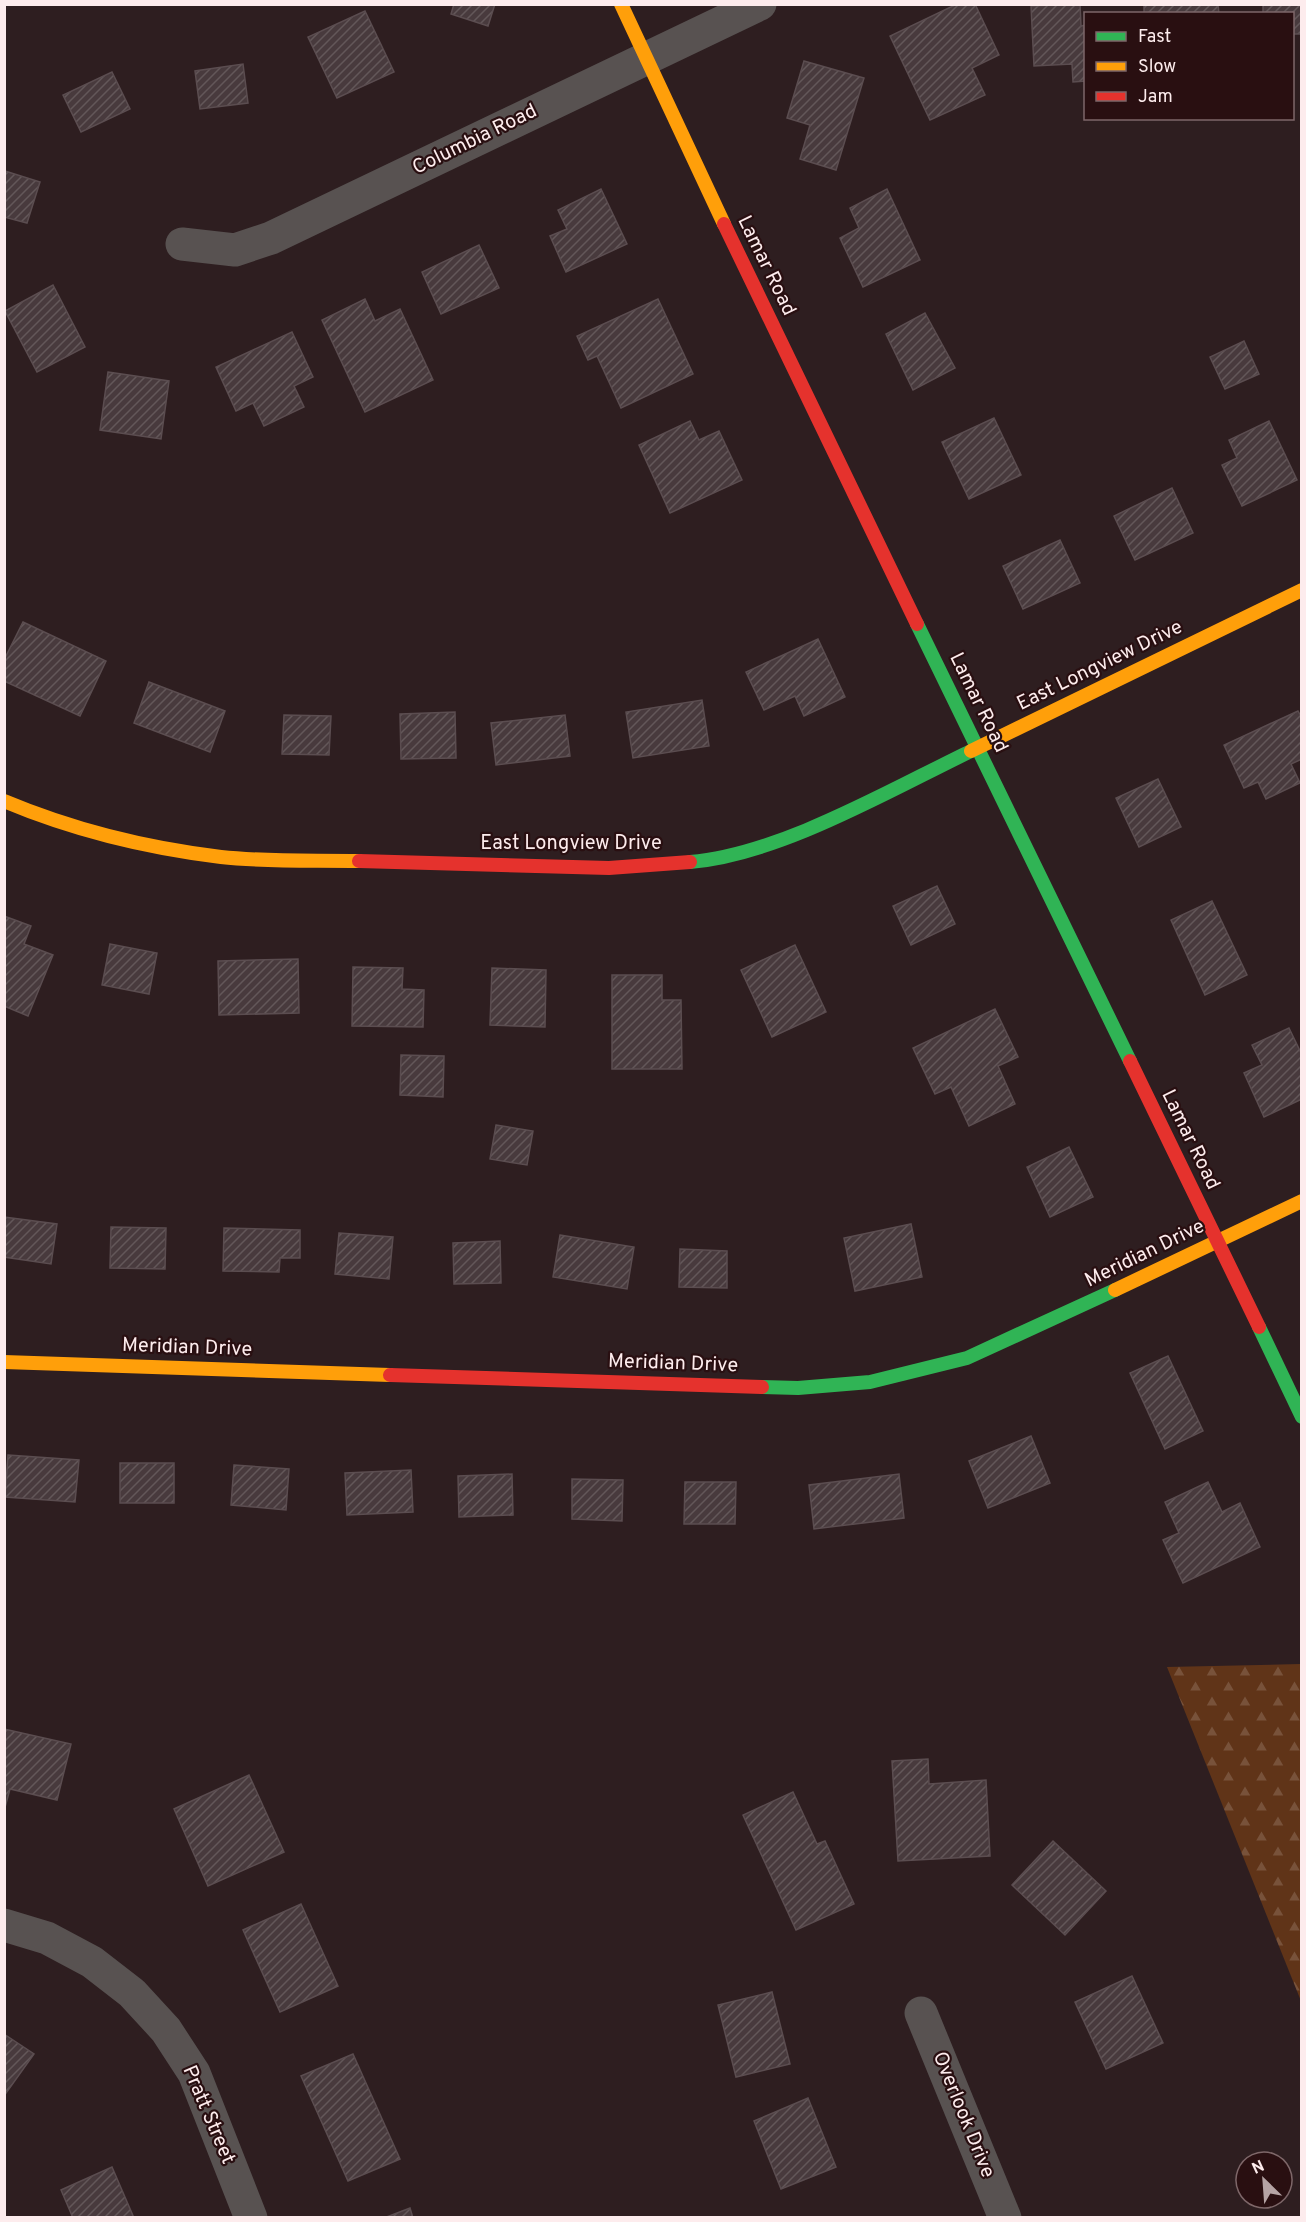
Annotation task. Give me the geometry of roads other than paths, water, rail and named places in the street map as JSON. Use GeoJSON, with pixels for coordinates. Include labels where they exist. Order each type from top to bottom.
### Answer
{"type":"FeatureCollection","features":[{"type":"Feature","properties":{"kind":"street","name":"Lamar Road"},"geometry":{"type":"LineString","coordinates":[[621,4],[748,275],[1302,1417]]}},
{"type":"Feature","properties":{"kind":"street","name":"Columbia Road"},"geometry":{"type":"LineString","coordinates":[[182,244],[235,250],[271,238],[760,4]]}},
{"type":"Feature","properties":{"kind":"street","name":"East Longview Drive"},"geometry":{"type":"LineString","coordinates":[[4,801],[83,829],[160,848],[223,856],[609,868],[695,862],[773,842],[826,821],[1302,590]]}},
{"type":"Feature","properties":{"kind":"street","name":"Meridian Drive"},"geometry":{"type":"LineString","coordinates":[[4,1362],[798,1388],[870,1382],[926,1370],[997,1346],[1302,1201]]}},
{"type":"Feature","properties":{"kind":"street","name":"Pratt Street"},"geometry":{"type":"LineString","coordinates":[[4,1925],[47,1938],[92,1962],[132,1993],[166,2031],[194,2073],[251,2217]]}},
{"type":"Feature","properties":{"kind":"street","name":"Overlook Drive"},"geometry":{"type":"LineString","coordinates":[[921,2013],[1005,2217]]}}]}
